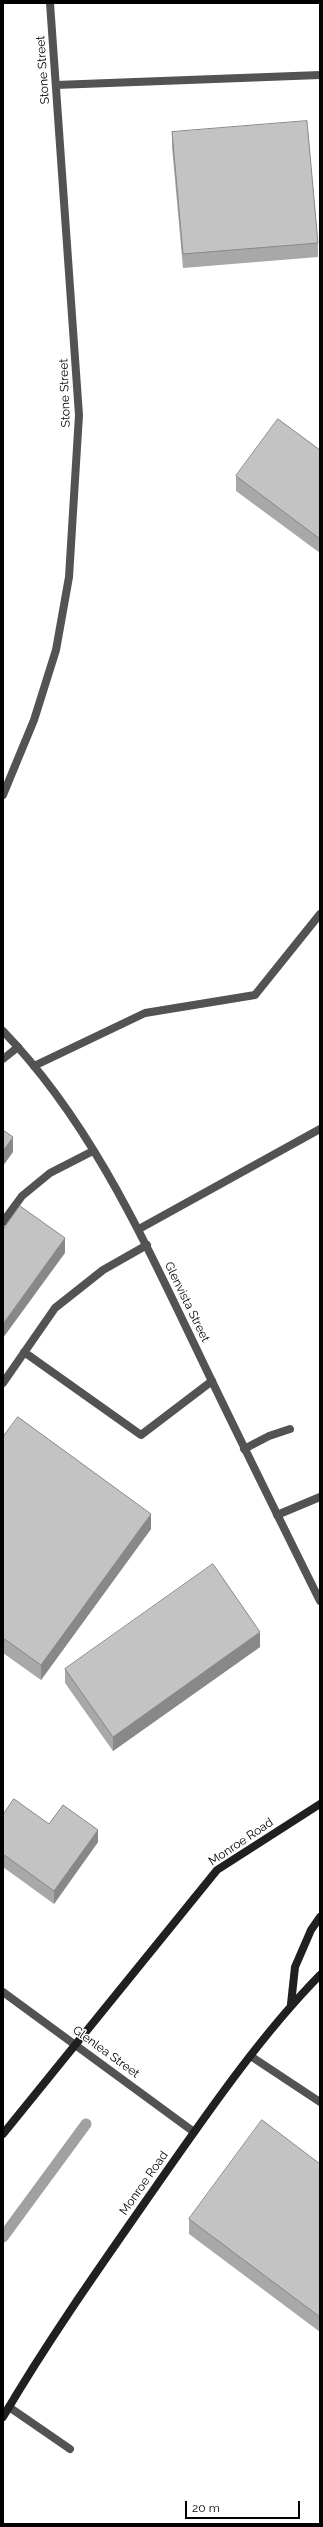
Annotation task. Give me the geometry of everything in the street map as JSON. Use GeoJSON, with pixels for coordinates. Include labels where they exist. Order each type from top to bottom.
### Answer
{"type":"FeatureCollection","features":[{"type":"Feature","properties":{"kind":"main road","name":"Monroe Road"},"geometry":{"type":"LineString","coordinates":[[3,2134],[217,1870],[320,1804]]}},
{"type":"Feature","properties":{"kind":"main road"},"geometry":{"type":"LineString","coordinates":[[291,2004],[294,1967],[311,1930],[320,1917]]}},
{"type":"Feature","properties":{"kind":"main road","name":"Monroe Road"},"geometry":{"type":"LineString","coordinates":[[3,2417],[80,2295],[194,2132],[291,2004],[320,1975]]}},
{"type":"Feature","properties":{"kind":"street","name":"Stone Street"},"geometry":{"type":"LineString","coordinates":[[3,795],[34,720],[56,650],[69,577],[80,415],[50,3]]}},
{"type":"Feature","properties":{"kind":"street"},"geometry":{"type":"LineString","coordinates":[[56,85],[320,75]]}},
{"type":"Feature","properties":{"kind":"street"},"geometry":{"type":"LineString","coordinates":[[34,1066],[145,1013],[255,995],[320,914]]}},
{"type":"Feature","properties":{"kind":"street","name":"Glenvista Street"},"geometry":{"type":"LineString","coordinates":[[3,1031],[34,1066],[69,1113],[139,1229],[244,1449],[320,1601]]}},
{"type":"Feature","properties":{"kind":"street"},"geometry":{"type":"LineString","coordinates":[[3,1059],[18,1047]]}},
{"type":"Feature","properties":{"kind":"street"},"geometry":{"type":"LineString","coordinates":[[139,1229],[320,1129]]}},
{"type":"Feature","properties":{"kind":"street"},"geometry":{"type":"LineString","coordinates":[[3,1222],[22,1196],[50,1173],[93,1151]]}},
{"type":"Feature","properties":{"kind":"street"},"geometry":{"type":"LineString","coordinates":[[3,1383],[55,1308],[102,1270],[146,1245]]}},
{"type":"Feature","properties":{"kind":"street"},"geometry":{"type":"LineString","coordinates":[[24,1352],[141,1435],[212,1381]]}},
{"type":"Feature","properties":{"kind":"street"},"geometry":{"type":"LineString","coordinates":[[244,1449],[269,1436],[290,1429]]}},
{"type":"Feature","properties":{"kind":"street"},"geometry":{"type":"LineString","coordinates":[[277,1514],[320,1497]]}},
{"type":"Feature","properties":{"kind":"street","name":"Glenlea Street"},"geometry":{"type":"LineString","coordinates":[[3,1992],[194,2132]]}},
{"type":"Feature","properties":{"kind":"street"},"geometry":{"type":"LineString","coordinates":[[252,2057],[320,2102]]}},
{"type":"Feature","properties":{"kind":"street"},"geometry":{"type":"LineString","coordinates":[[9,2407],[70,2449]]}},
{"type":"Feature","properties":{"kind":"building"},"geometry":{"type":"Polygon","coordinates":[[[307,121],[318,243],[183,254],[172,132],[307,121]]]}},
{"type":"Feature","properties":{"kind":"building"},"geometry":{"type":"Polygon","coordinates":[[[278,419],[320,450],[320,539],[236,476],[278,419]]]}},
{"type":"Feature","properties":{"kind":"building"},"geometry":{"type":"Polygon","coordinates":[[[3,1130],[13,1137],[3,1151],[3,1130]]]}},
{"type":"Feature","properties":{"kind":"building"},"geometry":{"type":"Polygon","coordinates":[[[20,1206],[65,1238],[3,1324],[3,1230],[20,1206]]]}},
{"type":"Feature","properties":{"kind":"building"},"geometry":{"type":"Polygon","coordinates":[[[18,1417],[151,1514],[41,1665],[3,1638],[3,1437],[18,1417]]]}},
{"type":"Feature","properties":{"kind":"building"},"geometry":{"type":"Polygon","coordinates":[[[213,1564],[260,1632],[113,1737],[65,1669],[213,1564]]]}},
{"type":"Feature","properties":{"kind":"building"},"geometry":{"type":"Polygon","coordinates":[[[14,1799],[49,1824],[63,1805],[98,1830],[54,1891],[3,1854],[3,1815],[14,1799]]]}},
{"type":"Feature","properties":{"kind":"building"},"geometry":{"type":"Polygon","coordinates":[[[262,2120],[320,2164],[320,2317],[189,2219],[262,2120]]]}},
{"type":"Feature","properties":{"kind":"waterway"},"geometry":{"type":"LineString","coordinates":[[3,2237],[86,2124]]}}]}
